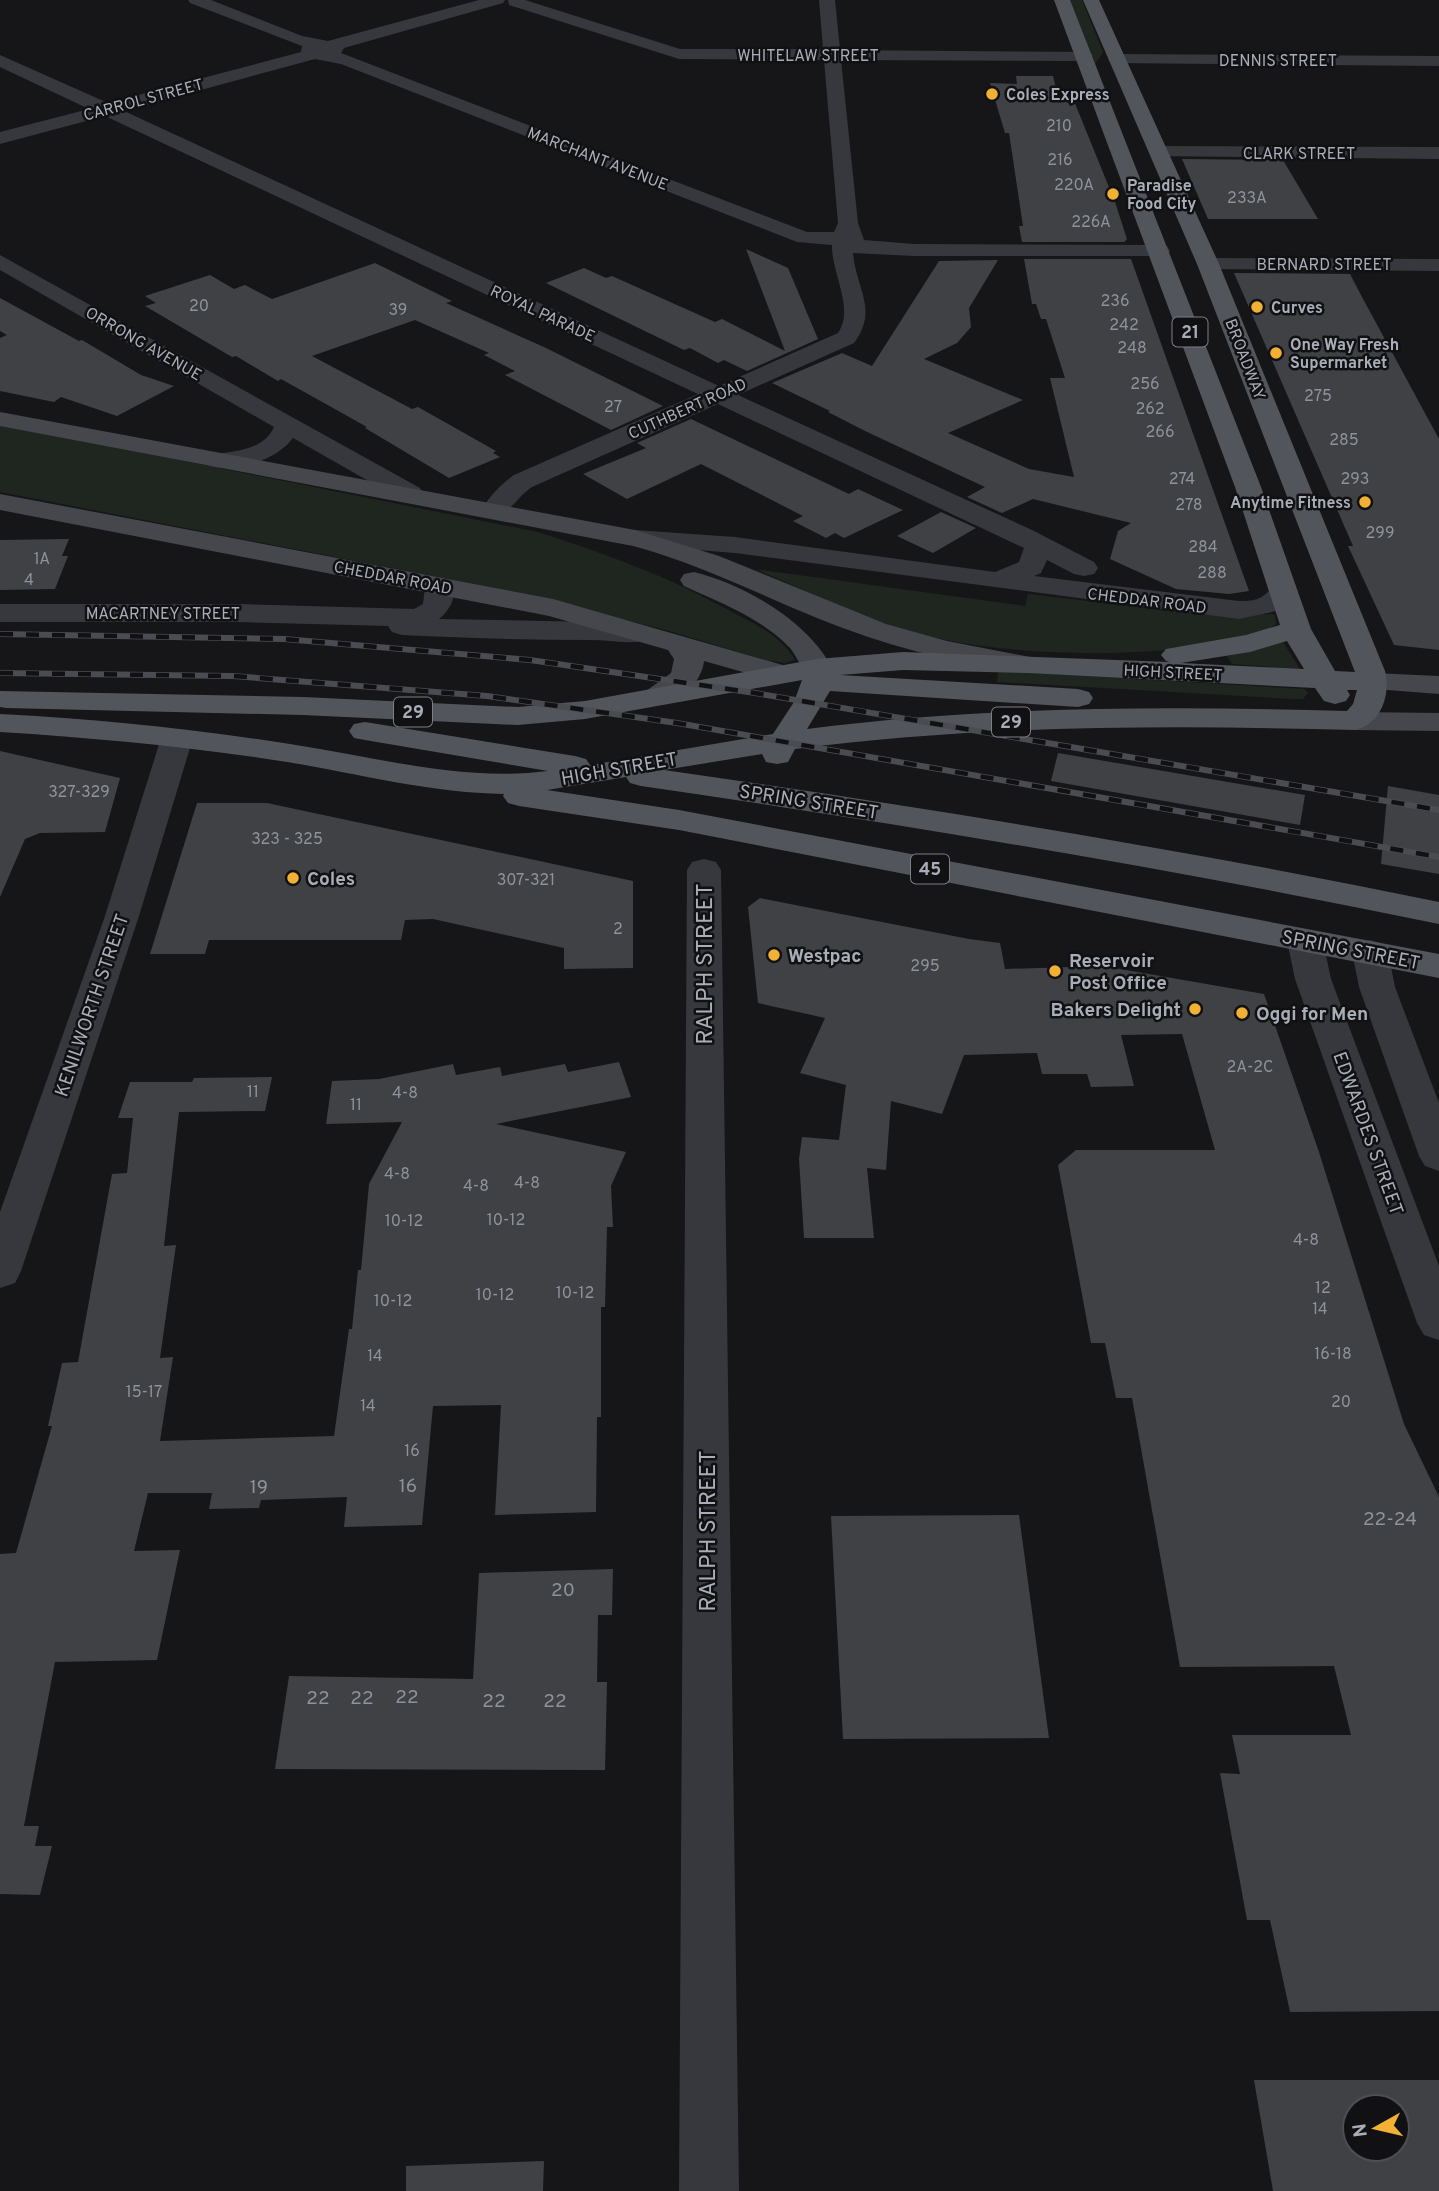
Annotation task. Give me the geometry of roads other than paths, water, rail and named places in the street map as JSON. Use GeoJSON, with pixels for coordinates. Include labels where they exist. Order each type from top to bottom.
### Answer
{"type":"FeatureCollection","features":[{"type":"Feature","properties":{"kind":"main road","name":"21"},"geometry":{"type":"LineString","coordinates":[[1062,0],[1099,101],[1162,257],[1252,500],[1296,629],[1353,721]]}},
{"type":"Feature","properties":{"kind":"main road","name":"BROADWAY"},"geometry":{"type":"LineString","coordinates":[[1091,0],[1206,257],[1373,682]]}},
{"type":"Feature","properties":{"kind":"main road"},"geometry":{"type":"LineString","coordinates":[[1099,101],[1136,101]]}},
{"type":"Feature","properties":{"kind":"main road"},"geometry":{"type":"LineString","coordinates":[[1162,257],[1206,257]]}},
{"type":"Feature","properties":{"kind":"main road","name":"CHEDDAR ROAD"},"geometry":{"type":"LineString","coordinates":[[0,419],[635,538],[688,554],[874,630],[947,650],[1034,665]]}},
{"type":"Feature","properties":{"kind":"main road"},"geometry":{"type":"LineString","coordinates":[[1252,500],[1301,500]]}},
{"type":"Feature","properties":{"kind":"main road","name":"CHEDDAR ROAD"},"geometry":{"type":"LineString","coordinates":[[0,502],[553,608],[782,674]]}},
{"type":"Feature","properties":{"kind":"main road","name":"CHEDDAR ROAD"},"geometry":{"type":"LineString","coordinates":[[559,524],[696,581],[756,612],[807,647],[818,675]]}},
{"type":"Feature","properties":{"kind":"main road"},"geometry":{"type":"LineString","coordinates":[[1034,665],[1211,651],[1263,640],[1296,629]]}},
{"type":"Feature","properties":{"kind":"main road"},"geometry":{"type":"LineString","coordinates":[[665,817],[612,791],[585,748],[597,727],[613,714],[653,698],[677,684],[687,672],[689,659],[678,644]]}},
{"type":"Feature","properties":{"kind":"main road","name":"HIGH STREET"},"geometry":{"type":"LineString","coordinates":[[818,675],[903,661],[1439,685]]}},
{"type":"Feature","properties":{"kind":"main road","name":"HIGH STREET"},"geometry":{"type":"LineString","coordinates":[[0,723],[177,721],[303,706],[518,716],[573,712],[782,674],[818,675],[884,688],[1091,699],[1240,716],[1439,722]]}},
{"type":"Feature","properties":{"kind":"main road"},"geometry":{"type":"LineString","coordinates":[[798,799],[784,790],[775,771],[776,756],[814,695],[818,675]]}},
{"type":"Feature","properties":{"kind":"main road"},"geometry":{"type":"LineString","coordinates":[[1353,721],[1371,701],[1373,682]]}},
{"type":"Feature","properties":{"kind":"main road","name":"HIGH STREET"},"geometry":{"type":"LineString","coordinates":[[0,699],[177,721],[286,752],[437,779],[510,784],[783,741],[896,729],[1003,722],[1240,716]]}},
{"type":"Feature","properties":{"kind":"main road","name":"SPRING STREET"},"geometry":{"type":"LineString","coordinates":[[177,721],[411,738],[597,771],[869,810],[1298,884],[1439,914]]}},
{"type":"Feature","properties":{"kind":"main road","name":"SPRING STREET"},"geometry":{"type":"LineString","coordinates":[[437,779],[547,802],[665,817],[1439,966]]}},
{"type":"Feature","properties":{"kind":"main road"},"geometry":{"type":"LineString","coordinates":[[869,810],[990,854],[1174,891],[1191,901],[1195,920]]}},
{"type":"Feature","properties":{"kind":"main road"},"geometry":{"type":"LineString","coordinates":[[1298,884],[1305,941]]}},
{"type":"Feature","properties":{"kind":"main road"},"geometry":{"type":"LineString","coordinates":[[1343,893],[1370,952]]}},
{"type":"Feature","properties":{"kind":"street","name":"MARCHANT AVENUE"},"geometry":{"type":"LineString","coordinates":[[196,0],[804,238],[914,250],[1162,257]]}},
{"type":"Feature","properties":{"kind":"street","name":"CUTHBERT ROAD"},"geometry":{"type":"LineString","coordinates":[[494,510],[510,490],[523,481],[846,338],[856,327],[854,294],[858,274],[850,242],[827,0]]}},
{"type":"Feature","properties":{"kind":"street","name":"CARROL STREET"},"geometry":{"type":"LineString","coordinates":[[0,138],[476,8],[516,2]]}},
{"type":"Feature","properties":{"kind":"street","name":"WHITELAW STREET"},"geometry":{"type":"LineString","coordinates":[[516,2],[679,54],[1084,56]]}},
{"type":"Feature","properties":{"kind":"street","name":"DENNIS STREET"},"geometry":{"type":"LineString","coordinates":[[1117,59],[1439,61]]}},
{"type":"Feature","properties":{"kind":"street","name":"ROYAL PARADE"},"geometry":{"type":"LineString","coordinates":[[0,60],[1084,568]]}},
{"type":"Feature","properties":{"kind":"street","name":"CLARK STREET"},"geometry":{"type":"LineString","coordinates":[[1159,152],[1439,153]]}},
{"type":"Feature","properties":{"kind":"street","name":"BERNARD STREET"},"geometry":{"type":"LineString","coordinates":[[1206,257],[1439,265]]}},
{"type":"Feature","properties":{"kind":"street","name":"ORRONG AVENUE"},"geometry":{"type":"LineString","coordinates":[[0,261],[411,494]]}},
{"type":"Feature","properties":{"kind":"street"},"geometry":{"type":"LineString","coordinates":[[218,461],[270,448],[280,441],[287,425]]}},
{"type":"Feature","properties":{"kind":"street","name":"CHEDDAR ROAD"},"geometry":{"type":"LineString","coordinates":[[635,538],[735,545],[980,580],[1002,580],[1239,610],[1268,606],[1276,601],[1283,590]]}},
{"type":"Feature","properties":{"kind":"street"},"geometry":{"type":"LineString","coordinates":[[1002,580],[1031,567],[1039,545]]}},
{"type":"Feature","properties":{"kind":"street","name":"MACARTNEY STREET"},"geometry":{"type":"LineString","coordinates":[[0,613],[227,613],[424,617],[439,603],[439,586]]}},
{"type":"Feature","properties":{"kind":"street","name":"MACARTNEY STREET"},"geometry":{"type":"LineString","coordinates":[[327,617],[447,630],[639,634]]}},
{"type":"Feature","properties":{"kind":"street","name":"KENILWORTH STREET"},"geometry":{"type":"LineString","coordinates":[[0,1271],[122,916],[177,721]]}},
{"type":"Feature","properties":{"kind":"street","name":"RALPH STREET"},"geometry":{"type":"LineString","coordinates":[[704,870],[709,2191]]}},
{"type":"Feature","properties":{"kind":"street","name":"EDWARDES STREET"},"geometry":{"type":"LineString","coordinates":[[1305,941],[1313,979],[1439,1323]]}},
{"type":"Feature","properties":{"kind":"street"},"geometry":{"type":"LineString","coordinates":[[1370,952],[1377,987],[1439,1156]]}},
{"type":"Feature","properties":{"kind":"railway"},"geometry":{"type":"LineString","coordinates":[[0,634],[284,639],[530,660],[755,693],[1439,810]]}},
{"type":"Feature","properties":{"kind":"railway"},"geometry":{"type":"LineString","coordinates":[[0,673],[233,676],[487,696],[677,723],[1439,857]]}},
{"type":"Feature","properties":{"kind":"place","name":"Coles Express"},"geometry":{"type":"Point","coordinates":[992,94]}},
{"type":"Feature","properties":{"kind":"place","name":"Paradise Food City"},"geometry":{"type":"Point","coordinates":[1113,194]}},
{"type":"Feature","properties":{"kind":"place","name":"Curves"},"geometry":{"type":"Point","coordinates":[1257,307]}},
{"type":"Feature","properties":{"kind":"place","name":"One Way Fresh Supermarket"},"geometry":{"type":"Point","coordinates":[1276,353]}},
{"type":"Feature","properties":{"kind":"place","name":"Anytime Fitness"},"geometry":{"type":"Point","coordinates":[1365,502]}},
{"type":"Feature","properties":{"kind":"place","name":"Coles"},"geometry":{"type":"Point","coordinates":[293,878]}},
{"type":"Feature","properties":{"kind":"place","name":"Westpac"},"geometry":{"type":"Point","coordinates":[774,955]}},
{"type":"Feature","properties":{"kind":"place","name":"Reservoir Post Office"},"geometry":{"type":"Point","coordinates":[1055,971]}},
{"type":"Feature","properties":{"kind":"place","name":"Bakers Delight"},"geometry":{"type":"Point","coordinates":[1195,1009]}},
{"type":"Feature","properties":{"kind":"place","name":"Oggi for Men"},"geometry":{"type":"Point","coordinates":[1242,1013]}}]}
